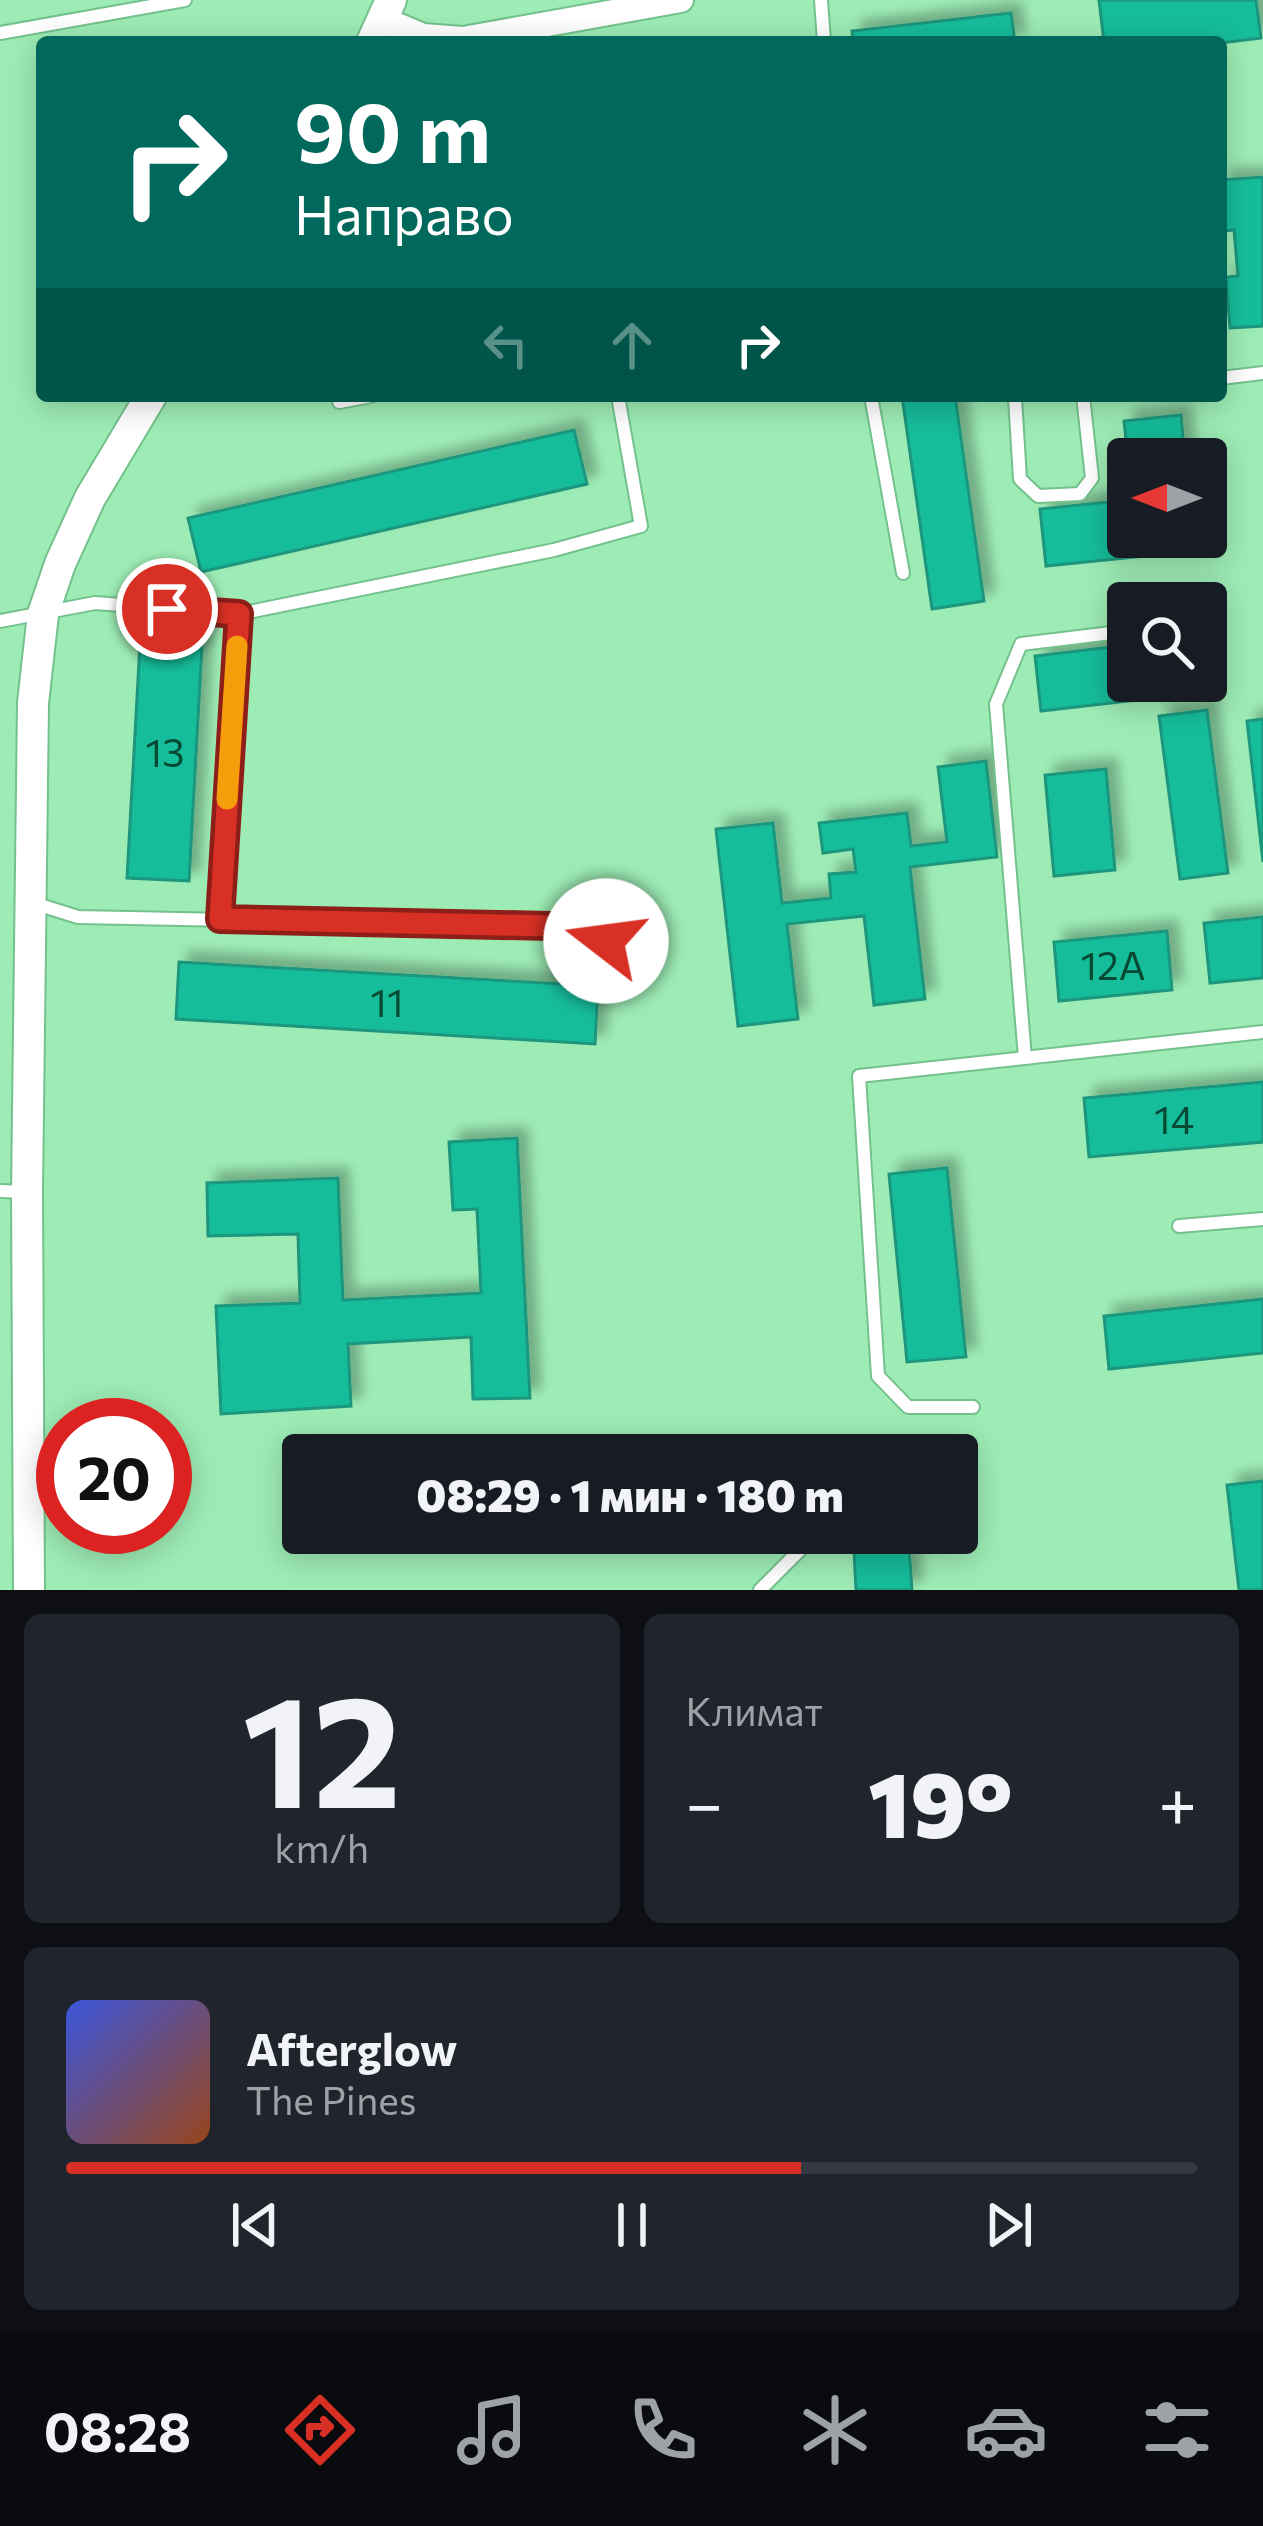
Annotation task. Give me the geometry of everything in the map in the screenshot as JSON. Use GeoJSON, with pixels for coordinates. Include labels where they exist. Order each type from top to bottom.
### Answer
{"type":"FeatureCollection","features":[{"type":"Feature","properties":{"kind":"street"},"geometry":{"type":"LineString","coordinates":[[481,36],[681,0]]}},
{"type":"Feature","properties":{"kind":"street"},"geometry":{"type":"LineString","coordinates":[[382,20],[423,36]]}},
{"type":"Feature","properties":{"kind":"street"},"geometry":{"type":"LineString","coordinates":[[28,1590],[13,1192],[29,901],[33,704],[44,614],[60,564],[90,498],[147,402]]}},
{"type":"Feature","properties":{"kind":"lane"},"geometry":{"type":"LineString","coordinates":[[0,33],[185,0]]}},
{"type":"Feature","properties":{"kind":"lane"},"geometry":{"type":"LineString","coordinates":[[821,0],[824,36]]}},
{"type":"Feature","properties":{"kind":"lane"},"geometry":{"type":"LineString","coordinates":[[1227,377],[1263,373]]}},
{"type":"Feature","properties":{"kind":"lane"},"geometry":{"type":"LineString","coordinates":[[0,621],[95,603],[239,614],[554,550],[641,526],[619,402]]}},
{"type":"Feature","properties":{"kind":"lane"},"geometry":{"type":"LineString","coordinates":[[872,402],[903,573]]}},
{"type":"Feature","properties":{"kind":"lane"},"geometry":{"type":"LineString","coordinates":[[1015,402],[1020,479],[1038,496],[1080,494],[1092,478],[1084,402]]}},
{"type":"Feature","properties":{"kind":"lane"},"geometry":{"type":"LineString","coordinates":[[220,919],[239,614]]}},
{"type":"Feature","properties":{"kind":"lane"},"geometry":{"type":"LineString","coordinates":[[1025,1058],[996,704],[1021,644],[1107,634]]}},
{"type":"Feature","properties":{"kind":"lane"},"geometry":{"type":"LineString","coordinates":[[29,901],[78,916],[550,926],[606,941]]}},
{"type":"Feature","properties":{"kind":"lane"},"geometry":{"type":"LineString","coordinates":[[973,1407],[908,1407],[878,1376],[859,1076],[1263,1032]]}},
{"type":"Feature","properties":{"kind":"lane"},"geometry":{"type":"LineString","coordinates":[[1179,1226],[1263,1219]]}},
{"type":"Feature","properties":{"kind":"lane"},"geometry":{"type":"LineString","coordinates":[[760,1590],[796,1554]]}},
{"type":"Feature","properties":{"kind":"building"},"geometry":{"type":"Polygon","coordinates":[[[1099,0],[1256,0],[1261,38],[1227,42],[1227,36],[1103,36],[1099,0]]]}},
{"type":"Feature","properties":{"kind":"building"},"geometry":{"type":"Polygon","coordinates":[[[1011,13],[1014,36],[852,36],[852,31],[1011,13]]]}},
{"type":"Feature","properties":{"kind":"building"},"geometry":{"type":"Polygon","coordinates":[[[1263,177],[1263,326],[1230,328],[1227,277],[1238,276],[1234,230],[1227,231],[1227,180],[1263,177]]]}},
{"type":"Feature","properties":{"kind":"building"},"geometry":{"type":"Polygon","coordinates":[[[903,402],[956,402],[984,601],[932,609],[903,402]]]}},
{"type":"Feature","properties":{"kind":"building"},"geometry":{"type":"Polygon","coordinates":[[[1181,415],[1183,438],[1126,438],[1124,421],[1181,415]]]}},
{"type":"Feature","properties":{"kind":"building"},"geometry":{"type":"Polygon","coordinates":[[[574,430],[587,484],[201,572],[188,518],[574,430]]]}},
{"type":"Feature","properties":{"kind":"building"},"geometry":{"type":"Polygon","coordinates":[[[1107,502],[1107,558],[1125,558],[1046,566],[1040,509],[1107,502]]]}},
{"type":"Feature","properties":{"kind":"building"},"geometry":{"type":"Polygon","coordinates":[[[141,626],[203,629],[189,881],[127,878],[141,626]]]}},
{"type":"Feature","properties":{"kind":"building"},"geometry":{"type":"Polygon","coordinates":[[[1107,647],[1107,702],[1120,702],[1041,711],[1035,656],[1107,647]]]}},
{"type":"Feature","properties":{"kind":"building"},"geometry":{"type":"Polygon","coordinates":[[[1207,710],[1228,873],[1180,879],[1159,716],[1207,710]]]}},
{"type":"Feature","properties":{"kind":"building"},"geometry":{"type":"Polygon","coordinates":[[[1263,719],[1263,862],[1247,721],[1263,719]]]}},
{"type":"Feature","properties":{"kind":"building"},"geometry":{"type":"Polygon","coordinates":[[[986,761],[997,857],[910,867],[925,999],[874,1005],[864,916],[787,924],[798,1019],[738,1026],[716,829],[773,823],[782,903],[831,898],[829,874],[856,872],[853,849],[823,853],[819,823],[907,813],[911,846],[947,842],[938,767],[986,761]]]}},
{"type":"Feature","properties":{"kind":"building"},"geometry":{"type":"Polygon","coordinates":[[[1106,769],[1115,870],[1054,876],[1045,775],[1106,769]]]}},
{"type":"Feature","properties":{"kind":"building"},"geometry":{"type":"Polygon","coordinates":[[[1263,917],[1263,978],[1210,983],[1204,923],[1263,917]]]}},
{"type":"Feature","properties":{"kind":"building"},"geometry":{"type":"Polygon","coordinates":[[[1167,931],[1172,990],[1059,1001],[1054,942],[1167,931]]]}},
{"type":"Feature","properties":{"kind":"building"},"geometry":{"type":"Polygon","coordinates":[[[179,962],[598,986],[595,1044],[176,1019],[179,962]]]}},
{"type":"Feature","properties":{"kind":"building"},"geometry":{"type":"Polygon","coordinates":[[[1263,1082],[1263,1142],[1089,1157],[1084,1098],[1263,1082]]]}},
{"type":"Feature","properties":{"kind":"building"},"geometry":{"type":"Polygon","coordinates":[[[517,1138],[530,1398],[473,1399],[471,1337],[348,1344],[351,1406],[221,1414],[216,1306],[300,1303],[298,1234],[208,1236],[207,1183],[338,1178],[343,1300],[481,1293],[477,1209],[453,1210],[449,1142],[517,1138]]]}},
{"type":"Feature","properties":{"kind":"building"},"geometry":{"type":"Polygon","coordinates":[[[947,1168],[966,1357],[907,1362],[889,1174],[947,1168]]]}},
{"type":"Feature","properties":{"kind":"building"},"geometry":{"type":"Polygon","coordinates":[[[1263,1299],[1263,1353],[1109,1369],[1104,1316],[1263,1299]]]}},
{"type":"Feature","properties":{"kind":"building"},"geometry":{"type":"Polygon","coordinates":[[[1263,1481],[1263,1590],[1239,1590],[1227,1485],[1263,1481]]]}},
{"type":"Feature","properties":{"kind":"building"},"geometry":{"type":"Polygon","coordinates":[[[854,1554],[909,1554],[912,1590],[856,1590],[854,1554]]]}},
{"type":"Feature","properties":{"kind":"slow traffic"},"geometry":{"type":"LineString","coordinates":[[227,799],[237,646]]}},
{"type":"Feature","properties":{"kind":"route"},"geometry":{"type":"LineString","coordinates":[[167,609],[239,614],[220,919],[550,926],[606,941]]}}]}
